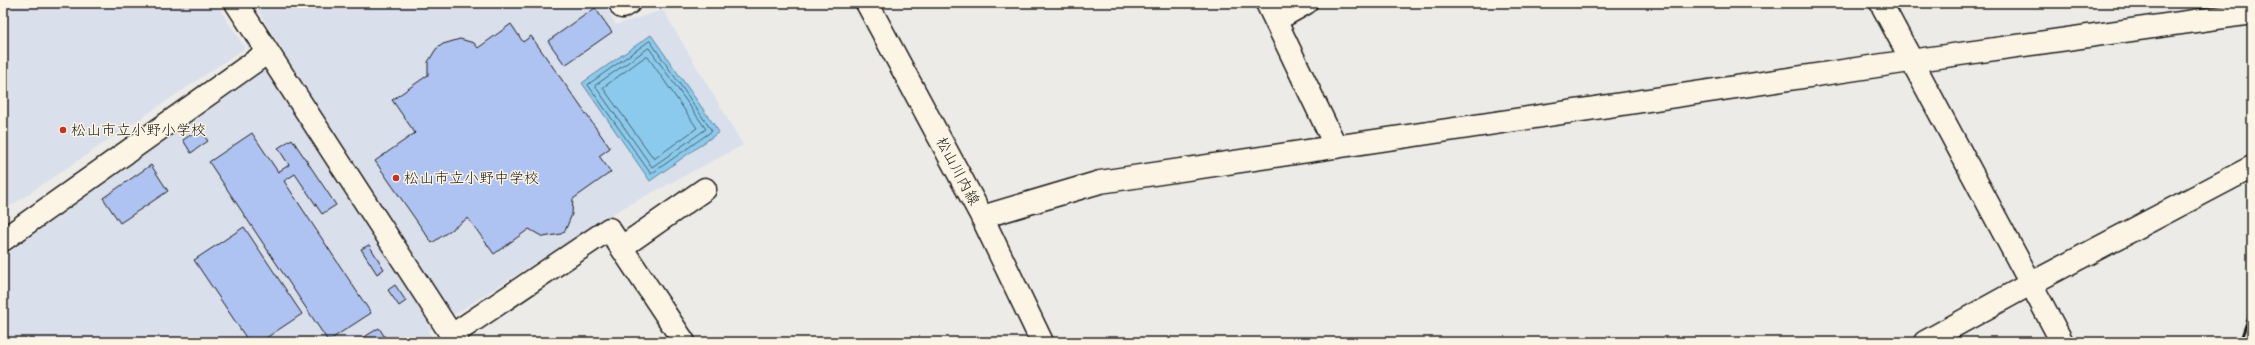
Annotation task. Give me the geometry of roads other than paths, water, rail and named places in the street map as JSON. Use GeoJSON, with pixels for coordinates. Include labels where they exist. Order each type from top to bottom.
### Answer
{"type":"FeatureCollection","features":[{"type":"Feature","properties":{"kind":"street"},"geometry":{"type":"LineString","coordinates":[[236,3],[454,339],[609,229],[622,246],[684,342]]}},
{"type":"Feature","properties":{"kind":"street"},"geometry":{"type":"LineString","coordinates":[[620,3],[622,7],[629,3]]}},
{"type":"Feature","properties":{"kind":"street","name":"松山川内線"},"geometry":{"type":"LineString","coordinates":[[867,3],[982,217],[1042,342]]}},
{"type":"Feature","properties":{"kind":"street"},"geometry":{"type":"LineString","coordinates":[[1306,3],[1272,11],[1336,147]]}},
{"type":"Feature","properties":{"kind":"street"},"geometry":{"type":"LineString","coordinates":[[1881,3],[1910,61],[2062,342]]}},
{"type":"Feature","properties":{"kind":"street"},"geometry":{"type":"LineString","coordinates":[[982,217],[1100,182],[1910,61],[2252,13]]}},
{"type":"Feature","properties":{"kind":"street"},"geometry":{"type":"LineString","coordinates":[[3,240],[268,52]]}},
{"type":"Feature","properties":{"kind":"street"},"geometry":{"type":"LineString","coordinates":[[1925,342],[2030,284],[2252,167]]}},
{"type":"Feature","properties":{"kind":"street"},"geometry":{"type":"LineString","coordinates":[[622,246],[704,189]]}},
{"type":"Feature","properties":{"kind":"water"},"geometry":{"type":"Polygon","coordinates":[[[651,35],[719,132],[650,181],[582,83],[651,35]]]}},
{"type":"Feature","properties":{"kind":"railway"},"geometry":{"type":"LineString","coordinates":[[2240,342],[2252,308]]}},
{"type":"Feature","properties":{"kind":"place","name":"松山市立小野小学校"},"geometry":{"type":"Point","coordinates":[63,130]}},
{"type":"Feature","properties":{"kind":"place","name":"松山市立小野中学校"},"geometry":{"type":"Point","coordinates":[396,178]}}]}
